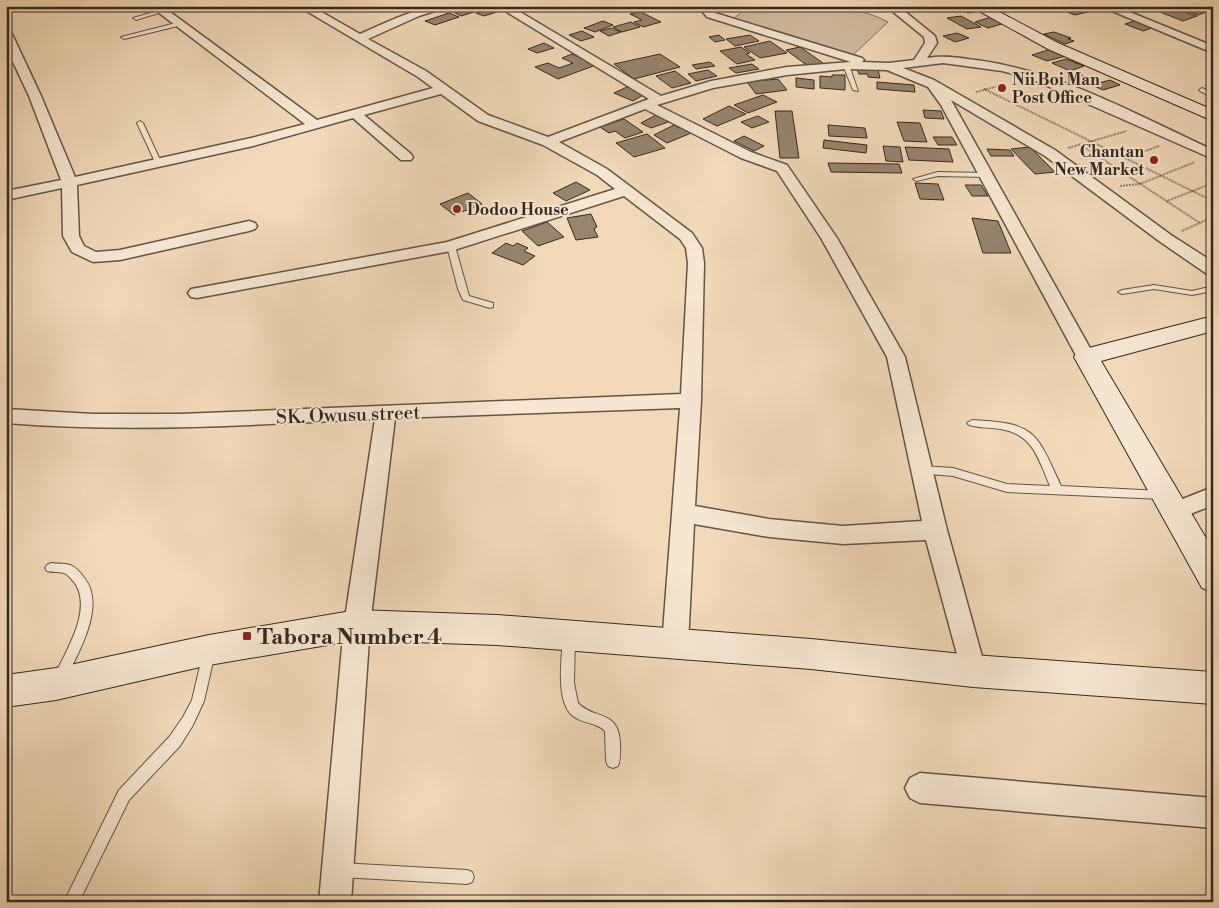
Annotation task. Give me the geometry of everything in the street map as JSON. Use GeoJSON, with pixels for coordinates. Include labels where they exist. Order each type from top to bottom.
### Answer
{"type":"FeatureCollection","features":[{"type":"Feature","properties":{"kind":"street"},"geometry":{"type":"LineString","coordinates":[[303,6],[444,89],[483,118],[548,142],[602,172],[686,236],[694,248],[696,263],[691,402],[675,645]]}},
{"type":"Feature","properties":{"kind":"street"},"geometry":{"type":"LineString","coordinates":[[360,38],[408,17],[445,6]]}},
{"type":"Feature","properties":{"kind":"street"},"geometry":{"type":"LineString","coordinates":[[502,6],[652,102],[746,155],[784,170],[829,238],[896,358],[935,530],[973,671]]}},
{"type":"Feature","properties":{"kind":"street"},"geometry":{"type":"LineString","coordinates":[[703,6],[711,15],[875,65],[888,67],[930,83],[1050,153],[1165,238],[1213,270]]}},
{"type":"Feature","properties":{"kind":"street"},"geometry":{"type":"LineString","coordinates":[[891,6],[929,36],[931,43],[919,61]]}},
{"type":"Feature","properties":{"kind":"street"},"geometry":{"type":"LineString","coordinates":[[977,6],[1053,46],[1208,111]]}},
{"type":"Feature","properties":{"kind":"street"},"geometry":{"type":"LineString","coordinates":[[1106,6],[1213,50]]}},
{"type":"Feature","properties":{"kind":"street"},"geometry":{"type":"LineString","coordinates":[[159,9],[315,125]]}},
{"type":"Feature","properties":{"kind":"street"},"geometry":{"type":"LineString","coordinates":[[6,34],[35,96],[69,181],[71,236],[78,249],[93,257],[120,255],[249,226]]}},
{"type":"Feature","properties":{"kind":"street"},"geometry":{"type":"LineString","coordinates":[[888,67],[919,61],[952,60],[1002,67],[1033,75],[1060,85],[1212,155]]}},
{"type":"Feature","properties":{"kind":"street"},"geometry":{"type":"LineString","coordinates":[[548,142],[652,102],[711,85],[787,71],[846,65],[875,65]]}},
{"type":"Feature","properties":{"kind":"street"},"geometry":{"type":"LineString","coordinates":[[930,83],[947,104],[1086,357],[1213,579]]}},
{"type":"Feature","properties":{"kind":"street"},"geometry":{"type":"LineString","coordinates":[[6,196],[253,142],[444,89]]}},
{"type":"Feature","properties":{"kind":"street"},"geometry":{"type":"LineString","coordinates":[[354,113],[406,157]]}},
{"type":"Feature","properties":{"kind":"street"},"geometry":{"type":"LineString","coordinates":[[196,293],[385,260],[451,246],[626,190]]}},
{"type":"Feature","properties":{"kind":"street"},"geometry":{"type":"LineString","coordinates":[[1086,357],[1213,323]]}},
{"type":"Feature","properties":{"kind":"street","name":"SK. Owusu street"},"geometry":{"type":"LineString","coordinates":[[6,416],[37,419],[171,422],[386,412],[691,402]]}},
{"type":"Feature","properties":{"kind":"street"},"geometry":{"type":"LineString","coordinates":[[335,902],[357,626],[386,412]]}},
{"type":"Feature","properties":{"kind":"street"},"geometry":{"type":"LineString","coordinates":[[1168,503],[1213,496]]}},
{"type":"Feature","properties":{"kind":"street"},"geometry":{"type":"LineString","coordinates":[[683,513],[769,528],[843,535],[935,530]]}},
{"type":"Feature","properties":{"kind":"street"},"geometry":{"type":"LineString","coordinates":[[6,691],[56,684],[209,650],[357,626],[497,630],[811,654],[973,671],[1213,688]]}},
{"type":"Feature","properties":{"kind":"street"},"geometry":{"type":"LineString","coordinates":[[920,788],[1183,809],[1213,814]]}},
{"type":"Feature","properties":{"kind":"lane"},"geometry":{"type":"LineString","coordinates":[[136,18],[159,9]]}},
{"type":"Feature","properties":{"kind":"lane"},"geometry":{"type":"LineString","coordinates":[[124,37],[180,24]]}},
{"type":"Feature","properties":{"kind":"lane"},"geometry":{"type":"LineString","coordinates":[[846,65],[856,90]]}},
{"type":"Feature","properties":{"kind":"lane"},"geometry":{"type":"LineString","coordinates":[[1202,90],[1213,96]]}},
{"type":"Feature","properties":{"kind":"lane"},"geometry":{"type":"LineString","coordinates":[[140,123],[158,162]]}},
{"type":"Feature","properties":{"kind":"lane"},"geometry":{"type":"LineString","coordinates":[[916,179],[938,174],[985,175]]}},
{"type":"Feature","properties":{"kind":"lane"},"geometry":{"type":"LineString","coordinates":[[451,246],[466,298],[490,305]]}},
{"type":"Feature","properties":{"kind":"lane"},"geometry":{"type":"LineString","coordinates":[[1122,292],[1154,287],[1192,293],[1213,288]]}},
{"type":"Feature","properties":{"kind":"lane"},"geometry":{"type":"LineString","coordinates":[[972,423],[1003,424],[1028,434],[1034,441],[1057,490]]}},
{"type":"Feature","properties":{"kind":"lane"},"geometry":{"type":"LineString","coordinates":[[922,470],[953,472],[1007,488],[1057,490],[1168,503]]}},
{"type":"Feature","properties":{"kind":"lane"},"geometry":{"type":"LineString","coordinates":[[51,568],[68,569],[82,580],[88,593],[86,614],[74,650],[56,684]]}},
{"type":"Feature","properties":{"kind":"lane"},"geometry":{"type":"LineString","coordinates":[[569,636],[568,698],[573,708],[581,715],[601,719],[609,725],[613,735],[613,761]]}},
{"type":"Feature","properties":{"kind":"lane"},"geometry":{"type":"LineString","coordinates":[[71,902],[124,795],[175,740],[188,721],[198,701],[209,650]]}},
{"type":"Feature","properties":{"kind":"lane"},"geometry":{"type":"LineString","coordinates":[[339,870],[467,877]]}},
{"type":"Feature","properties":{"kind":"path"},"geometry":{"type":"LineString","coordinates":[[956,98],[1033,75]]}},
{"type":"Feature","properties":{"kind":"path"},"geometry":{"type":"LineString","coordinates":[[984,89],[1213,201]]}},
{"type":"Feature","properties":{"kind":"path"},"geometry":{"type":"LineString","coordinates":[[1050,153],[1147,125]]}},
{"type":"Feature","properties":{"kind":"path"},"geometry":{"type":"LineString","coordinates":[[1081,145],[1200,223]]}},
{"type":"Feature","properties":{"kind":"path"},"geometry":{"type":"LineString","coordinates":[[1125,158],[1159,146]]}},
{"type":"Feature","properties":{"kind":"path"},"geometry":{"type":"LineString","coordinates":[[1100,189],[1140,184],[1212,155]]}},
{"type":"Feature","properties":{"kind":"path"},"geometry":{"type":"LineString","coordinates":[[1166,201],[1213,183]]}},
{"type":"Feature","properties":{"kind":"path"},"geometry":{"type":"LineString","coordinates":[[1165,238],[1213,217]]}},
{"type":"Feature","properties":{"kind":"shaded area"},"geometry":{"type":"Polygon","coordinates":[[[749,6],[820,6],[839,8],[873,15],[888,22],[853,55],[732,20],[749,6]]]}},
{"type":"Feature","properties":{"kind":"building"},"geometry":{"type":"Polygon","coordinates":[[[462,6],[474,12],[461,16],[446,8],[462,6]]]}},
{"type":"Feature","properties":{"kind":"building"},"geometry":{"type":"Polygon","coordinates":[[[613,6],[642,6],[643,8],[614,10],[613,6]]]}},
{"type":"Feature","properties":{"kind":"building"},"geometry":{"type":"Polygon","coordinates":[[[830,6],[872,6],[868,12],[830,6]]]}},
{"type":"Feature","properties":{"kind":"building"},"geometry":{"type":"Polygon","coordinates":[[[972,6],[981,11],[968,13],[958,7],[972,6]]]}},
{"type":"Feature","properties":{"kind":"building"},"geometry":{"type":"Polygon","coordinates":[[[1077,6],[1093,6],[1100,9],[1075,15],[1062,10],[1077,6]]]}},
{"type":"Feature","properties":{"kind":"building"},"geometry":{"type":"Polygon","coordinates":[[[1189,6],[1206,12],[1199,15],[1173,7],[1189,6]]]}},
{"type":"Feature","properties":{"kind":"building"},"geometry":{"type":"Polygon","coordinates":[[[493,8],[500,11],[484,16],[476,13],[493,8]]]}},
{"type":"Feature","properties":{"kind":"building"},"geometry":{"type":"Polygon","coordinates":[[[1172,8],[1197,16],[1183,21],[1160,12],[1172,8]]]}},
{"type":"Feature","properties":{"kind":"building"},"geometry":{"type":"Polygon","coordinates":[[[641,12],[661,22],[643,27],[634,22],[642,20],[630,14],[641,12]]]}},
{"type":"Feature","properties":{"kind":"building"},"geometry":{"type":"Polygon","coordinates":[[[449,13],[459,17],[435,25],[425,21],[449,13]]]}},
{"type":"Feature","properties":{"kind":"building"},"geometry":{"type":"Polygon","coordinates":[[[961,16],[981,27],[967,29],[947,18],[961,16]]]}},
{"type":"Feature","properties":{"kind":"building"},"geometry":{"type":"Polygon","coordinates":[[[991,17],[1005,23],[988,28],[975,22],[991,17]]]}},
{"type":"Feature","properties":{"kind":"building"},"geometry":{"type":"Polygon","coordinates":[[[603,21],[613,25],[595,32],[584,28],[603,21]]]}},
{"type":"Feature","properties":{"kind":"building"},"geometry":{"type":"Polygon","coordinates":[[[1134,21],[1152,28],[1143,31],[1125,24],[1134,21]]]}},
{"type":"Feature","properties":{"kind":"building"},"geometry":{"type":"Polygon","coordinates":[[[631,22],[640,27],[622,32],[613,27],[631,22]]]}},
{"type":"Feature","properties":{"kind":"building"},"geometry":{"type":"Polygon","coordinates":[[[611,28],[621,32],[609,36],[600,31],[611,28]]]}},
{"type":"Feature","properties":{"kind":"building"},"geometry":{"type":"Polygon","coordinates":[[[582,31],[594,37],[581,41],[569,35],[582,31]]]}},
{"type":"Feature","properties":{"kind":"building"},"geometry":{"type":"Polygon","coordinates":[[[1054,32],[1071,38],[1068,39],[1074,41],[1065,44],[1044,34],[1054,32]]]}},
{"type":"Feature","properties":{"kind":"building"},"geometry":{"type":"Polygon","coordinates":[[[957,33],[969,38],[955,42],[943,36],[957,33]]]}},
{"type":"Feature","properties":{"kind":"building"},"geometry":{"type":"Polygon","coordinates":[[[719,35],[725,40],[715,42],[709,37],[719,35]]]}},
{"type":"Feature","properties":{"kind":"building"},"geometry":{"type":"Polygon","coordinates":[[[750,35],[759,41],[735,46],[726,39],[750,35]]]}},
{"type":"Feature","properties":{"kind":"building"},"geometry":{"type":"Polygon","coordinates":[[[770,41],[787,53],[760,58],[744,47],[770,41]]]}},
{"type":"Feature","properties":{"kind":"building"},"geometry":{"type":"Polygon","coordinates":[[[544,43],[554,48],[537,53],[528,49],[544,43]]]}},
{"type":"Feature","properties":{"kind":"building"},"geometry":{"type":"Polygon","coordinates":[[[741,47],[750,53],[746,54],[755,60],[737,64],[720,51],[741,47]]]}},
{"type":"Feature","properties":{"kind":"building"},"geometry":{"type":"Polygon","coordinates":[[[800,47],[823,63],[808,66],[786,50],[800,47]]]}},
{"type":"Feature","properties":{"kind":"building"},"geometry":{"type":"Polygon","coordinates":[[[1051,49],[1066,56],[1047,61],[1032,55],[1051,49]]]}},
{"type":"Feature","properties":{"kind":"building"},"geometry":{"type":"Polygon","coordinates":[[[572,54],[596,65],[558,79],[535,67],[548,63],[559,68],[573,63],[562,58],[572,54]]]}},
{"type":"Feature","properties":{"kind":"building"},"geometry":{"type":"Polygon","coordinates":[[[660,54],[680,67],[634,79],[614,64],[660,54]]]}},
{"type":"Feature","properties":{"kind":"building"},"geometry":{"type":"Polygon","coordinates":[[[1066,59],[1084,66],[1070,71],[1052,63],[1066,59]]]}},
{"type":"Feature","properties":{"kind":"building"},"geometry":{"type":"Polygon","coordinates":[[[710,62],[715,66],[696,69],[692,65],[710,62]]]}},
{"type":"Feature","properties":{"kind":"building"},"geometry":{"type":"Polygon","coordinates":[[[752,64],[759,69],[736,73],[729,68],[752,64]]]}},
{"type":"Feature","properties":{"kind":"building"},"geometry":{"type":"Polygon","coordinates":[[[857,69],[878,70],[880,78],[868,77],[868,74],[859,74],[857,69]]]}},
{"type":"Feature","properties":{"kind":"building"},"geometry":{"type":"Polygon","coordinates":[[[708,70],[717,76],[696,81],[688,74],[708,70]]]}},
{"type":"Feature","properties":{"kind":"building"},"geometry":{"type":"Polygon","coordinates":[[[675,71],[691,83],[672,88],[656,76],[675,71]]]}},
{"type":"Feature","properties":{"kind":"building"},"geometry":{"type":"Polygon","coordinates":[[[1079,74],[1096,81],[1086,85],[1069,77],[1079,74]]]}},
{"type":"Feature","properties":{"kind":"building"},"geometry":{"type":"Polygon","coordinates":[[[832,75],[845,75],[845,90],[820,88],[820,76],[832,77],[832,75]]]}},
{"type":"Feature","properties":{"kind":"building"},"geometry":{"type":"Polygon","coordinates":[[[796,78],[814,80],[814,89],[796,87],[796,78]]]}},
{"type":"Feature","properties":{"kind":"building"},"geometry":{"type":"Polygon","coordinates":[[[778,79],[787,90],[756,94],[747,82],[778,79]]]}},
{"type":"Feature","properties":{"kind":"building"},"geometry":{"type":"Polygon","coordinates":[[[1110,80],[1120,85],[1103,90],[1092,85],[1110,80]]]}},
{"type":"Feature","properties":{"kind":"building"},"geometry":{"type":"Polygon","coordinates":[[[877,82],[914,85],[915,92],[877,89],[877,82]]]}},
{"type":"Feature","properties":{"kind":"building"},"geometry":{"type":"Polygon","coordinates":[[[627,87],[645,94],[633,101],[614,93],[627,87]]]}},
{"type":"Feature","properties":{"kind":"building"},"geometry":{"type":"Polygon","coordinates":[[[763,95],[777,102],[748,113],[734,105],[763,95]]]}},
{"type":"Feature","properties":{"kind":"building"},"geometry":{"type":"Polygon","coordinates":[[[729,106],[746,114],[717,126],[703,119],[729,106]]]}},
{"type":"Feature","properties":{"kind":"building"},"geometry":{"type":"Polygon","coordinates":[[[923,110],[941,111],[944,119],[925,118],[923,110]]]}},
{"type":"Feature","properties":{"kind":"building"},"geometry":{"type":"Polygon","coordinates":[[[775,111],[792,111],[799,158],[780,158],[775,111]]]}},
{"type":"Feature","properties":{"kind":"building"},"geometry":{"type":"Polygon","coordinates":[[[658,114],[674,120],[651,128],[641,123],[658,114]]]}},
{"type":"Feature","properties":{"kind":"building"},"geometry":{"type":"Polygon","coordinates":[[[758,116],[769,122],[752,128],[741,122],[758,116]]]}},
{"type":"Feature","properties":{"kind":"building"},"geometry":{"type":"Polygon","coordinates":[[[624,119],[643,132],[625,138],[615,131],[609,133],[600,127],[624,119]]]}},
{"type":"Feature","properties":{"kind":"building"},"geometry":{"type":"Polygon","coordinates":[[[897,122],[920,123],[927,142],[904,141],[897,122]]]}},
{"type":"Feature","properties":{"kind":"building"},"geometry":{"type":"Polygon","coordinates":[[[674,125],[679,128],[685,125],[696,131],[667,143],[654,135],[674,125]]]}},
{"type":"Feature","properties":{"kind":"building"},"geometry":{"type":"Polygon","coordinates":[[[828,125],[865,128],[867,138],[829,136],[828,125]]]}},
{"type":"Feature","properties":{"kind":"building"},"geometry":{"type":"Polygon","coordinates":[[[647,134],[665,148],[634,157],[616,143],[647,134]]]}},
{"type":"Feature","properties":{"kind":"building"},"geometry":{"type":"Polygon","coordinates":[[[744,136],[764,146],[754,151],[734,141],[744,136]]]}},
{"type":"Feature","properties":{"kind":"building"},"geometry":{"type":"Polygon","coordinates":[[[933,137],[952,137],[957,145],[938,145],[933,137]]]}},
{"type":"Feature","properties":{"kind":"building"},"geometry":{"type":"Polygon","coordinates":[[[824,140],[867,145],[866,153],[823,148],[824,140]]]}},
{"type":"Feature","properties":{"kind":"building"},"geometry":{"type":"Polygon","coordinates":[[[883,146],[900,147],[903,162],[886,161],[883,146]]]}},
{"type":"Feature","properties":{"kind":"building"},"geometry":{"type":"Polygon","coordinates":[[[905,147],[949,149],[953,162],[909,160],[905,147]]]}},
{"type":"Feature","properties":{"kind":"building"},"geometry":{"type":"Polygon","coordinates":[[[1030,147],[1055,172],[1035,174],[1011,149],[1030,147]]]}},
{"type":"Feature","properties":{"kind":"building"},"geometry":{"type":"Polygon","coordinates":[[[987,149],[1010,150],[1014,156],[991,156],[987,149]]]}},
{"type":"Feature","properties":{"kind":"building"},"geometry":{"type":"Polygon","coordinates":[[[828,163],[899,164],[902,173],[831,172],[828,163]]]}},
{"type":"Feature","properties":{"kind":"building"},"geometry":{"type":"Polygon","coordinates":[[[576,182],[590,190],[566,201],[553,193],[576,182]]]}},
{"type":"Feature","properties":{"kind":"building"},"geometry":{"type":"Polygon","coordinates":[[[915,183],[938,184],[944,200],[920,199],[915,183]]]}},
{"type":"Feature","properties":{"kind":"building"},"geometry":{"type":"Polygon","coordinates":[[[965,185],[981,185],[988,196],[972,196],[965,185]]]}},
{"type":"Feature","properties":{"kind":"building","name":"Dodoo House"},"geometry":{"type":"Polygon","coordinates":[[[468,193],[482,204],[454,215],[440,204],[468,193]]]}},
{"type":"Feature","properties":{"kind":"building"},"geometry":{"type":"Polygon","coordinates":[[[591,214],[597,227],[594,229],[598,237],[576,240],[567,218],[591,214]]]}},
{"type":"Feature","properties":{"kind":"building"},"geometry":{"type":"Polygon","coordinates":[[[972,218],[998,221],[1011,253],[983,253],[972,218]]]}},
{"type":"Feature","properties":{"kind":"building"},"geometry":{"type":"Polygon","coordinates":[[[547,222],[564,237],[538,246],[522,231],[547,222]]]}},
{"type":"Feature","properties":{"kind":"building"},"geometry":{"type":"Polygon","coordinates":[[[506,243],[513,246],[517,243],[528,248],[524,251],[535,256],[523,265],[492,253],[506,243]]]}},
{"type":"Feature","properties":{"kind":"place","name":"Nii Boi Man Post Office"},"geometry":{"type":"Point","coordinates":[1002,88]}},
{"type":"Feature","properties":{"kind":"place","name":"Chantan New Market"},"geometry":{"type":"Point","coordinates":[1154,160]}},
{"type":"Feature","properties":{"kind":"place","name":"Dodoo House"},"geometry":{"type":"Point","coordinates":[457,209]}},
{"type":"Feature","properties":{"kind":"place","name":"Tabora Number 4"},"geometry":{"type":"Point","coordinates":[247,636]}}]}
